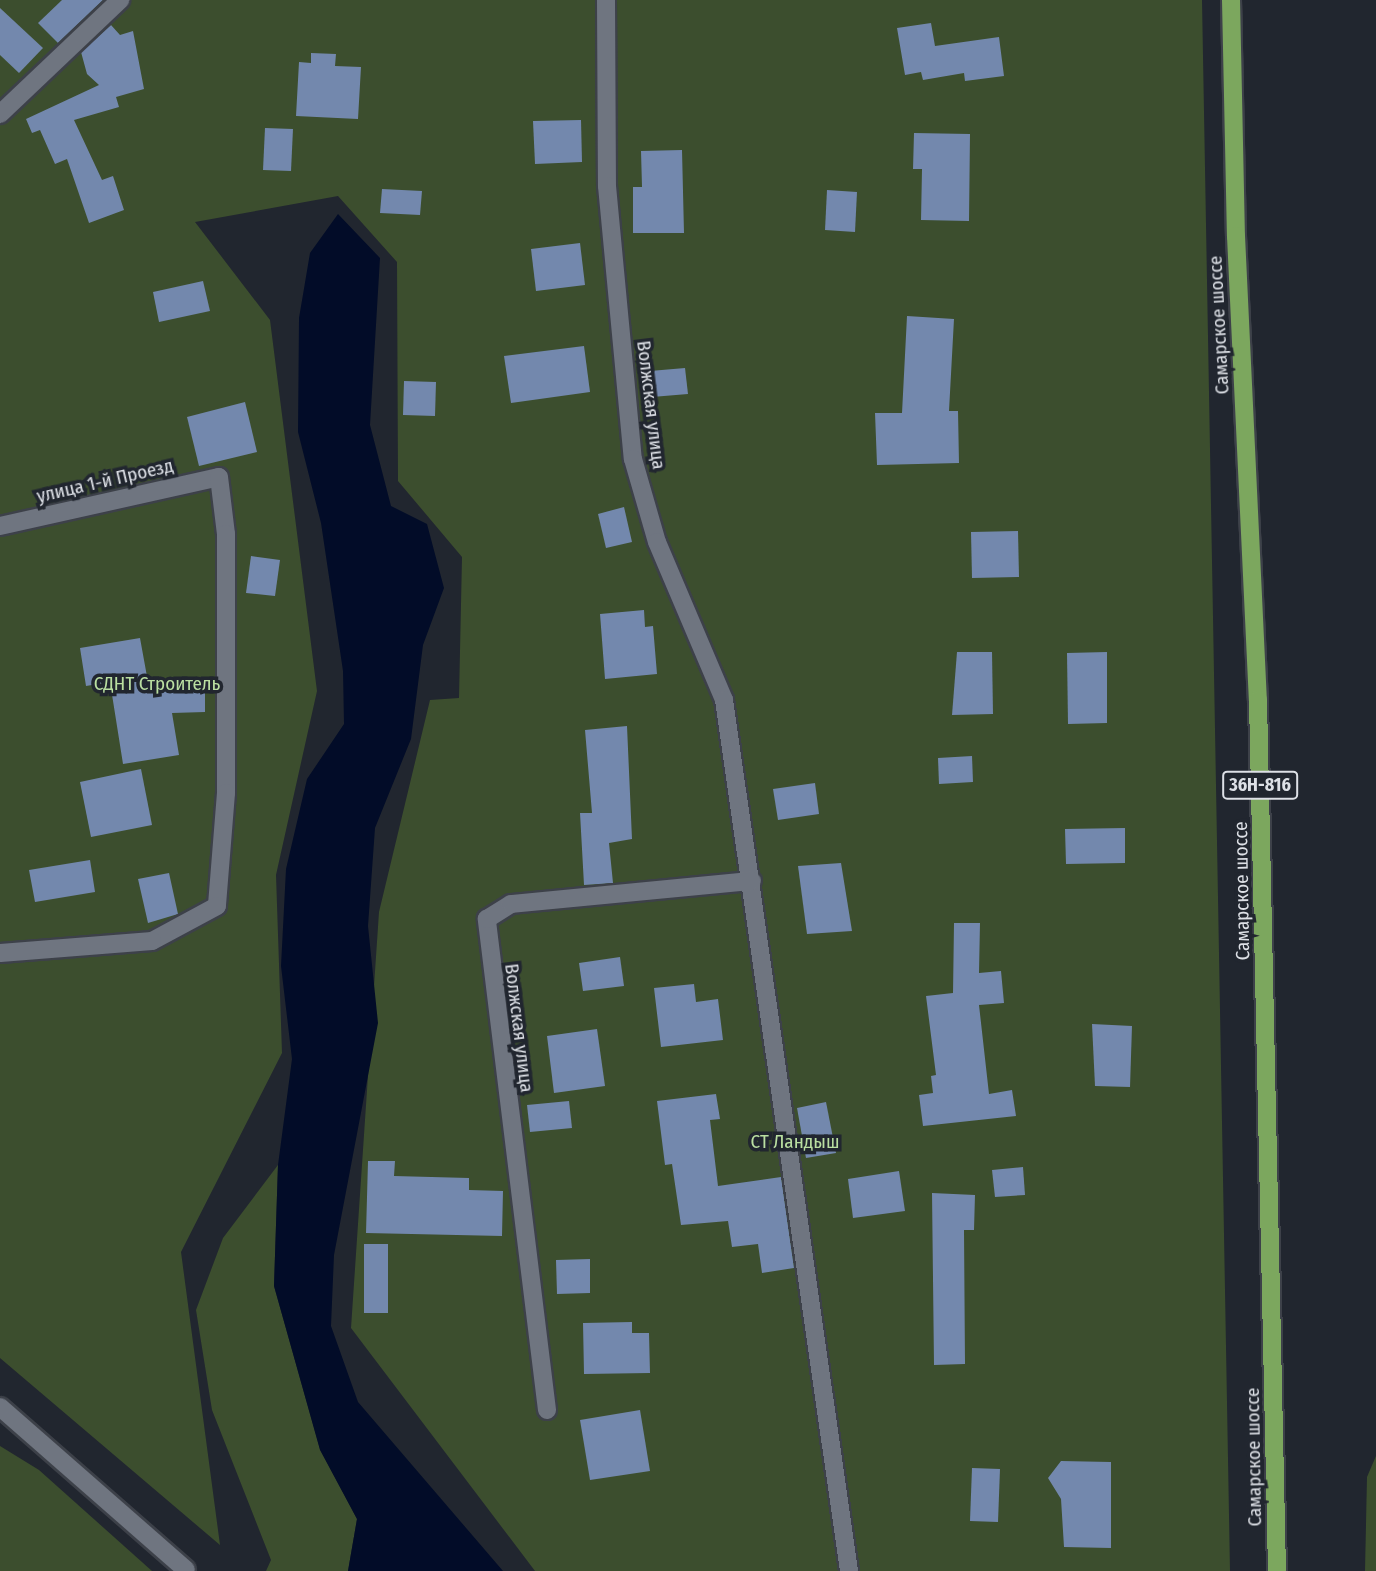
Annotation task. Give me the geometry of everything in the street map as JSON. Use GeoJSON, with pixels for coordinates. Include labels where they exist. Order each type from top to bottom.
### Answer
{"type":"FeatureCollection","features":[{"type":"Feature","properties":{"kind":"main road","name":"Самарское шоссе"},"geometry":{"type":"LineString","coordinates":[[1231,0],[1236,236],[1258,700],[1277,1571]]}},
{"type":"Feature","properties":{"kind":"street"},"geometry":{"type":"LineString","coordinates":[[0,114],[120,0]]}},
{"type":"Feature","properties":{"kind":"street","name":"Волжская улица"},"geometry":{"type":"LineString","coordinates":[[606,0],[607,186],[633,459],[657,542],[724,699],[849,1571]]}},
{"type":"Feature","properties":{"kind":"street","name":"улица 1-й Проезд"},"geometry":{"type":"LineString","coordinates":[[0,526],[219,477],[226,534],[226,793],[217,906],[152,941],[0,953]]}},
{"type":"Feature","properties":{"kind":"street","name":"Волжская улица"},"geometry":{"type":"LineString","coordinates":[[547,1410],[487,919],[511,904],[752,881]]}},
{"type":"Feature","properties":{"kind":"street"},"geometry":{"type":"LineString","coordinates":[[0,1407],[186,1570]]}},
{"type":"Feature","properties":{"kind":"green space","name":"СТ Ландыш"},"geometry":{"type":"Polygon","coordinates":[[[0,0],[1202,0],[1230,1571],[535,1571],[351,1328],[379,912],[430,700],[459,698],[462,557],[398,481],[397,262],[338,196],[195,222],[270,320],[317,691],[276,875],[282,1053],[181,1252],[220,1545],[0,1358],[0,0]]]}},
{"type":"Feature","properties":{"kind":"green space"},"geometry":{"type":"Polygon","coordinates":[[[278,1165],[274,1286],[320,1449],[357,1519],[348,1571],[266,1571],[271,1560],[212,1410],[196,1310],[223,1238],[278,1165]]]}},
{"type":"Feature","properties":{"kind":"green space"},"geometry":{"type":"Polygon","coordinates":[[[0,1446],[39,1470],[152,1571],[0,1571],[0,1446]]]}},
{"type":"Feature","properties":{"kind":"green space"},"geometry":{"type":"Polygon","coordinates":[[[1376,1456],[1376,1571],[1365,1571],[1367,1477],[1376,1456]]]}},
{"type":"Feature","properties":{"kind":"water"},"geometry":{"type":"Polygon","coordinates":[[[338,214],[380,258],[370,425],[391,506],[427,524],[444,588],[423,645],[411,739],[375,828],[368,926],[378,1023],[334,1255],[331,1326],[358,1402],[503,1571],[348,1571],[357,1519],[320,1450],[274,1286],[278,1165],[292,1059],[281,966],[286,869],[307,779],[344,724],[343,671],[321,523],[298,432],[299,318],[310,253],[338,214]]]}},
{"type":"Feature","properties":{"kind":"building"},"geometry":{"type":"Polygon","coordinates":[[[62,0],[103,0],[58,43],[38,23],[62,0]]]}},
{"type":"Feature","properties":{"kind":"building"},"geometry":{"type":"Polygon","coordinates":[[[0,8],[43,48],[19,73],[0,55],[0,8]]]}},
{"type":"Feature","properties":{"kind":"building"},"geometry":{"type":"Polygon","coordinates":[[[931,23],[935,46],[999,37],[1004,76],[965,81],[964,73],[923,80],[921,72],[905,75],[897,28],[931,23]]]}},
{"type":"Feature","properties":{"kind":"building"},"geometry":{"type":"Polygon","coordinates":[[[111,25],[120,35],[133,31],[144,89],[116,97],[119,107],[74,120],[102,180],[113,176],[124,210],[89,223],[67,159],[55,164],[40,130],[32,133],[26,119],[99,85],[87,74],[81,52],[111,25]]]}},
{"type":"Feature","properties":{"kind":"building"},"geometry":{"type":"Polygon","coordinates":[[[311,53],[336,54],[335,66],[361,67],[358,119],[296,116],[299,62],[311,63],[311,53]]]}},
{"type":"Feature","properties":{"kind":"building"},"geometry":{"type":"Polygon","coordinates":[[[581,120],[582,162],[535,164],[533,121],[581,120]]]}},
{"type":"Feature","properties":{"kind":"building"},"geometry":{"type":"Polygon","coordinates":[[[265,128],[293,129],[291,171],[263,170],[265,128]]]}},
{"type":"Feature","properties":{"kind":"building"},"geometry":{"type":"Polygon","coordinates":[[[914,133],[970,134],[969,221],[921,220],[922,169],[913,169],[914,133]]]}},
{"type":"Feature","properties":{"kind":"building"},"geometry":{"type":"Polygon","coordinates":[[[682,150],[684,233],[633,233],[633,187],[642,187],[641,151],[682,150]]]}},
{"type":"Feature","properties":{"kind":"building"},"geometry":{"type":"Polygon","coordinates":[[[382,189],[422,191],[420,215],[380,213],[382,189]]]}},
{"type":"Feature","properties":{"kind":"building"},"geometry":{"type":"Polygon","coordinates":[[[827,190],[857,192],[855,232],[825,230],[827,190]]]}},
{"type":"Feature","properties":{"kind":"building"},"geometry":{"type":"Polygon","coordinates":[[[580,243],[585,285],[536,291],[531,249],[580,243]]]}},
{"type":"Feature","properties":{"kind":"building"},"geometry":{"type":"Polygon","coordinates":[[[203,281],[210,311],[159,322],[153,292],[203,281]]]}},
{"type":"Feature","properties":{"kind":"building"},"geometry":{"type":"Polygon","coordinates":[[[907,316],[954,319],[949,411],[958,411],[959,463],[877,465],[875,413],[902,413],[907,316]]]}},
{"type":"Feature","properties":{"kind":"building"},"geometry":{"type":"Polygon","coordinates":[[[584,346],[590,392],[511,403],[504,356],[584,346]]]}},
{"type":"Feature","properties":{"kind":"building"},"geometry":{"type":"Polygon","coordinates":[[[685,368],[688,394],[652,397],[650,371],[685,368]]]}},
{"type":"Feature","properties":{"kind":"building"},"geometry":{"type":"Polygon","coordinates":[[[404,381],[436,382],[435,416],[403,415],[404,381]]]}},
{"type":"Feature","properties":{"kind":"building"},"geometry":{"type":"Polygon","coordinates":[[[245,402],[257,452],[199,466],[187,417],[245,402]]]}},
{"type":"Feature","properties":{"kind":"building"},"geometry":{"type":"Polygon","coordinates":[[[624,507],[632,542],[606,548],[598,514],[624,507]]]}},
{"type":"Feature","properties":{"kind":"building"},"geometry":{"type":"Polygon","coordinates":[[[1018,531],[1019,577],[972,578],[971,532],[1018,531]]]}},
{"type":"Feature","properties":{"kind":"building"},"geometry":{"type":"Polygon","coordinates":[[[251,556],[280,560],[275,596],[246,593],[251,556]]]}},
{"type":"Feature","properties":{"kind":"building"},"geometry":{"type":"Polygon","coordinates":[[[644,610],[645,627],[653,626],[657,674],[605,679],[600,614],[644,610]]]}},
{"type":"Feature","properties":{"kind":"building"},"geometry":{"type":"Polygon","coordinates":[[[140,638],[148,682],[205,681],[205,712],[172,713],[179,755],[123,764],[110,682],[86,686],[80,648],[140,638]]]}},
{"type":"Feature","properties":{"kind":"building"},"geometry":{"type":"Polygon","coordinates":[[[957,652],[992,652],[993,714],[952,715],[957,652]]]}},
{"type":"Feature","properties":{"kind":"building"},"geometry":{"type":"Polygon","coordinates":[[[1107,652],[1107,723],[1068,724],[1067,653],[1107,652]]]}},
{"type":"Feature","properties":{"kind":"building"},"geometry":{"type":"Polygon","coordinates":[[[627,726],[632,839],[609,843],[613,883],[584,885],[580,813],[592,813],[585,730],[627,726]]]}},
{"type":"Feature","properties":{"kind":"building"},"geometry":{"type":"Polygon","coordinates":[[[972,756],[973,782],[939,784],[938,758],[972,756]]]}},
{"type":"Feature","properties":{"kind":"building"},"geometry":{"type":"Polygon","coordinates":[[[141,769],[152,825],[91,837],[80,782],[141,769]]]}},
{"type":"Feature","properties":{"kind":"building"},"geometry":{"type":"Polygon","coordinates":[[[815,783],[819,814],[778,820],[773,789],[815,783]]]}},
{"type":"Feature","properties":{"kind":"building"},"geometry":{"type":"Polygon","coordinates":[[[1125,828],[1125,863],[1066,864],[1065,829],[1125,828]]]}},
{"type":"Feature","properties":{"kind":"building"},"geometry":{"type":"Polygon","coordinates":[[[90,860],[95,892],[35,902],[29,870],[90,860]]]}},
{"type":"Feature","properties":{"kind":"building"},"geometry":{"type":"Polygon","coordinates":[[[841,863],[852,931],[807,934],[798,866],[841,863]]]}},
{"type":"Feature","properties":{"kind":"building"},"geometry":{"type":"Polygon","coordinates":[[[169,873],[178,914],[148,923],[138,879],[169,873]]]}},
{"type":"Feature","properties":{"kind":"building"},"geometry":{"type":"Polygon","coordinates":[[[954,923],[980,923],[979,973],[1001,971],[1004,1003],[979,1005],[989,1094],[1012,1090],[1016,1116],[923,1126],[919,1095],[933,1093],[931,1076],[936,1075],[926,996],[953,993],[954,923]]]}},
{"type":"Feature","properties":{"kind":"building"},"geometry":{"type":"Polygon","coordinates":[[[620,957],[624,986],[583,991],[579,963],[620,957]]]}},
{"type":"Feature","properties":{"kind":"building"},"geometry":{"type":"Polygon","coordinates":[[[694,984],[696,1002],[718,999],[723,1040],[661,1047],[654,988],[694,984]]]}},
{"type":"Feature","properties":{"kind":"building"},"geometry":{"type":"Polygon","coordinates":[[[1092,1024],[1132,1026],[1130,1087],[1095,1086],[1092,1024]]]}},
{"type":"Feature","properties":{"kind":"building"},"geometry":{"type":"Polygon","coordinates":[[[597,1029],[605,1086],[554,1093],[547,1036],[597,1029]]]}},
{"type":"Feature","properties":{"kind":"building"},"geometry":{"type":"Polygon","coordinates":[[[716,1094],[720,1119],[710,1120],[718,1186],[781,1177],[794,1268],[762,1273],[758,1244],[732,1247],[728,1221],[681,1225],[672,1164],[665,1165],[657,1101],[716,1094]]]}},
{"type":"Feature","properties":{"kind":"building"},"geometry":{"type":"Polygon","coordinates":[[[569,1101],[572,1128],[530,1132],[527,1105],[569,1101]]]}},
{"type":"Feature","properties":{"kind":"building"},"geometry":{"type":"Polygon","coordinates":[[[826,1102],[836,1153],[806,1158],[797,1108],[826,1102]]]}},
{"type":"Feature","properties":{"kind":"building"},"geometry":{"type":"Polygon","coordinates":[[[368,1161],[395,1161],[394,1176],[469,1178],[469,1190],[503,1191],[502,1236],[366,1233],[368,1161]]]}},
{"type":"Feature","properties":{"kind":"building"},"geometry":{"type":"Polygon","coordinates":[[[1023,1167],[1025,1195],[995,1197],[992,1170],[1023,1167]]]}},
{"type":"Feature","properties":{"kind":"building"},"geometry":{"type":"Polygon","coordinates":[[[899,1171],[905,1211],[853,1218],[848,1179],[899,1171]]]}},
{"type":"Feature","properties":{"kind":"building"},"geometry":{"type":"Polygon","coordinates":[[[932,1193],[975,1195],[974,1230],[964,1230],[965,1364],[934,1365],[932,1193]]]}},
{"type":"Feature","properties":{"kind":"building"},"geometry":{"type":"Polygon","coordinates":[[[364,1244],[388,1244],[388,1313],[364,1313],[364,1244]]]}},
{"type":"Feature","properties":{"kind":"building"},"geometry":{"type":"Polygon","coordinates":[[[590,1259],[590,1293],[557,1294],[556,1260],[590,1259]]]}},
{"type":"Feature","properties":{"kind":"building"},"geometry":{"type":"Polygon","coordinates":[[[632,1322],[632,1333],[649,1333],[650,1373],[584,1374],[583,1323],[632,1322]]]}},
{"type":"Feature","properties":{"kind":"building"},"geometry":{"type":"Polygon","coordinates":[[[640,1410],[650,1471],[590,1480],[580,1420],[640,1410]]]}},
{"type":"Feature","properties":{"kind":"building"},"geometry":{"type":"Polygon","coordinates":[[[1061,1461],[1111,1462],[1111,1548],[1064,1547],[1061,1499],[1048,1478],[1061,1461]]]}},
{"type":"Feature","properties":{"kind":"building"},"geometry":{"type":"Polygon","coordinates":[[[972,1468],[1000,1469],[998,1522],[970,1521],[972,1468]]]}},
{"type":"Feature","properties":{"kind":"park label","name":"СДНТ Строитель"},"geometry":{"type":"Point","coordinates":[157,684]}}]}
